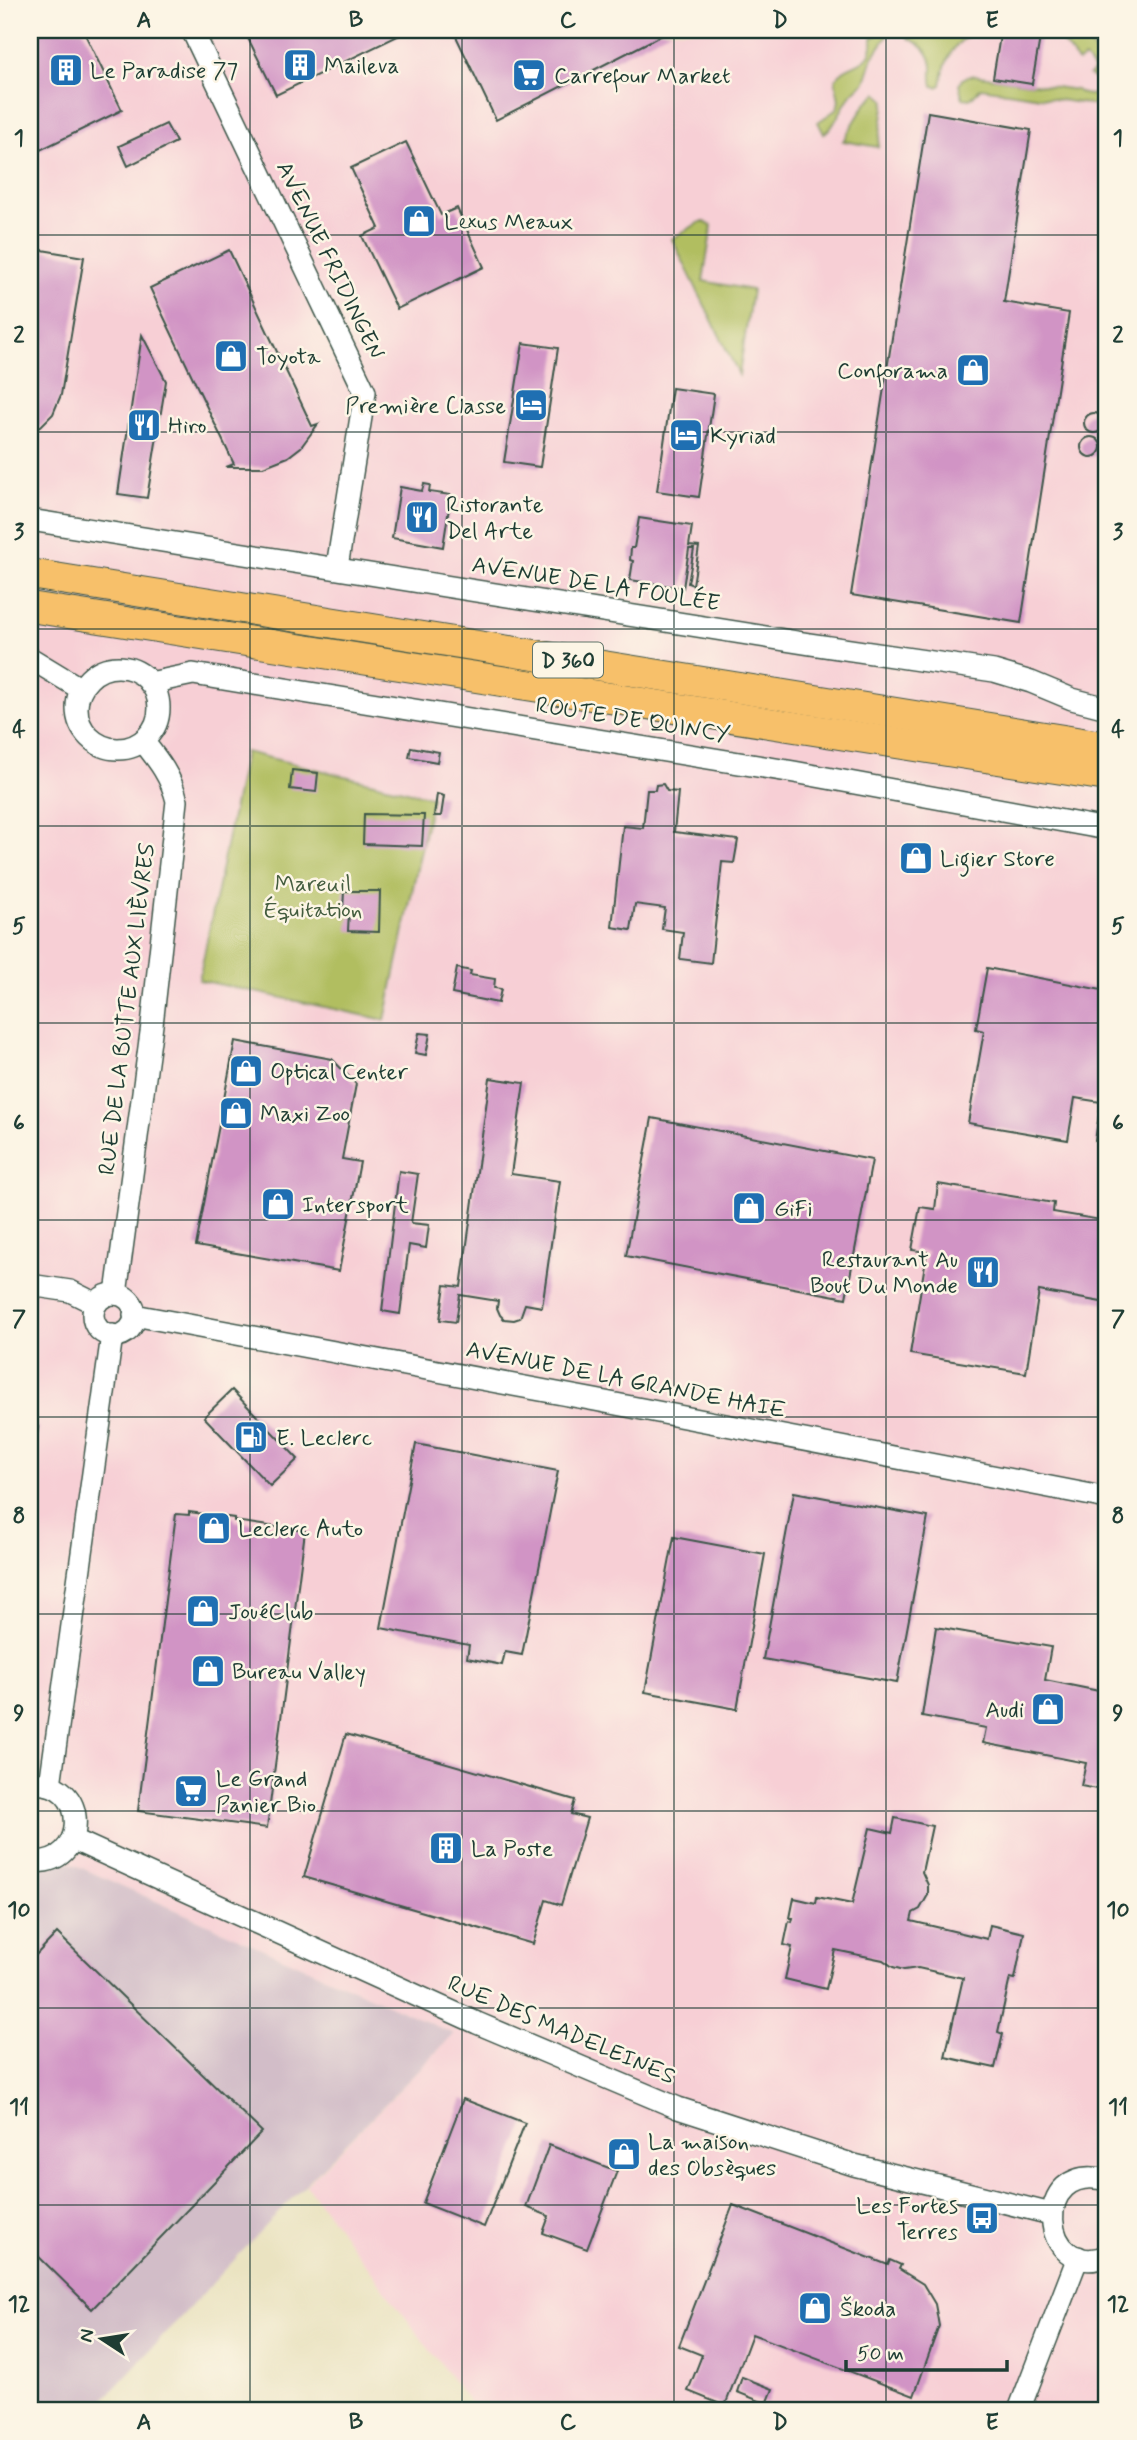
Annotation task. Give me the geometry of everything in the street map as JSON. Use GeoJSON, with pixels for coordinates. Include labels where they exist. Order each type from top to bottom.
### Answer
{"type":"FeatureCollection","features":[{"type":"Feature","properties":{"kind":"highway","name":"D 360"},"geometry":{"type":"LineString","coordinates":[[30,574],[1107,747]]}},
{"type":"Feature","properties":{"kind":"highway","name":"D 360"},"geometry":{"type":"LineString","coordinates":[[30,607],[1107,776]]}},
{"type":"Feature","properties":{"kind":"street","name":"AVENUE FRIDINGEN"},"geometry":{"type":"LineString","coordinates":[[192,30],[365,392],[337,567]]}},
{"type":"Feature","properties":{"kind":"street","name":"AVENUE DE LA FOULÉE"},"geometry":{"type":"LineString","coordinates":[[30,520],[724,631],[994,671],[1031,682],[1072,699],[1107,708]]}},
{"type":"Feature","properties":{"kind":"street"},"geometry":{"type":"LineString","coordinates":[[30,658],[82,689]]}},
{"type":"Feature","properties":{"kind":"street"},"geometry":{"type":"LineString","coordinates":[[128,668],[140,673],[150,683],[159,707],[152,731],[142,741],[131,747],[117,749],[103,746],[83,729],[77,702],[90,678],[101,670],[128,668]]}},
{"type":"Feature","properties":{"kind":"street","name":"ROUTE DE QUINCY"},"geometry":{"type":"LineString","coordinates":[[150,683],[193,674],[794,772],[1107,829]]}},
{"type":"Feature","properties":{"kind":"street","name":"RUE DE LA BUTTE AUX LIÈVRES"},"geometry":{"type":"LineString","coordinates":[[116,1294],[152,1025],[177,801],[173,783],[163,765],[142,741]]}},
{"type":"Feature","properties":{"kind":"street"},"geometry":{"type":"LineString","coordinates":[[30,1285],[70,1291],[96,1304]]}},
{"type":"Feature","properties":{"kind":"street"},"geometry":{"type":"LineString","coordinates":[[116,1294],[127,1299],[134,1309],[134,1315],[130,1328],[119,1335],[105,1334],[95,1324],[93,1317],[96,1304],[104,1296],[116,1294]]}},
{"type":"Feature","properties":{"kind":"street","name":"AVENUE DE LA GRANDE HAIE"},"geometry":{"type":"LineString","coordinates":[[134,1315],[1107,1498]]}},
{"type":"Feature","properties":{"kind":"street"},"geometry":{"type":"LineString","coordinates":[[30,1861],[46,1861],[57,1856],[66,1849],[76,1826],[70,1801],[61,1792],[40,1785],[112,1335]]}},
{"type":"Feature","properties":{"kind":"street","name":"RUE DES MADELEINES"},"geometry":{"type":"LineString","coordinates":[[72,1839],[477,2023],[678,2108],[854,2165],[1051,2214]]}},
{"type":"Feature","properties":{"kind":"street"},"geometry":{"type":"LineString","coordinates":[[1107,2179],[1086,2178],[1066,2186],[1054,2203],[1051,2214],[1052,2228],[1057,2240],[1066,2250],[1090,2260],[1107,2256]]}},
{"type":"Feature","properties":{"kind":"street"},"geometry":{"type":"LineString","coordinates":[[1019,2410],[1078,2257]]}},
{"type":"Feature","properties":{"kind":"shaded area"},"geometry":{"type":"Polygon","coordinates":[[[30,30],[1077,30],[1098,51],[1105,66],[1107,2410],[475,2410],[306,2185],[454,2034],[30,1845],[30,30]]]}},
{"type":"Feature","properties":{"kind":"shaded area"},"geometry":{"type":"Polygon","coordinates":[[[30,1845],[454,2034],[292,2198],[94,2410],[30,2410],[30,1845]]]}},
{"type":"Feature","properties":{"kind":"green space"},"geometry":{"type":"Polygon","coordinates":[[[886,30],[887,36],[873,57],[865,82],[851,94],[833,125],[824,134],[818,122],[837,109],[839,100],[835,80],[846,69],[865,60],[872,48],[872,38],[885,32],[886,30]]]}},
{"type":"Feature","properties":{"kind":"green space"},"geometry":{"type":"Polygon","coordinates":[[[907,30],[927,30],[956,36],[969,30],[978,30],[956,46],[948,59],[941,85],[937,87],[933,86],[932,63],[928,53],[908,38],[907,30]]]}},
{"type":"Feature","properties":{"kind":"green space"},"geometry":{"type":"Polygon","coordinates":[[[1039,30],[1061,30],[1074,38],[1082,38],[1102,62],[1102,74],[1098,81],[1089,75],[1094,70],[1085,58],[1078,62],[1054,32],[1039,30]]]}},
{"type":"Feature","properties":{"kind":"green space"},"geometry":{"type":"Polygon","coordinates":[[[973,75],[1076,90],[1087,95],[1106,92],[1107,107],[981,88],[970,99],[963,98],[959,85],[962,79],[973,75]]]}},
{"type":"Feature","properties":{"kind":"green space"},"geometry":{"type":"Polygon","coordinates":[[[877,93],[885,100],[878,147],[843,141],[866,103],[877,93]]]}},
{"type":"Feature","properties":{"kind":"green space"},"geometry":{"type":"Polygon","coordinates":[[[700,222],[712,226],[703,281],[752,290],[739,375],[672,239],[700,222]]]}},
{"type":"Feature","properties":{"kind":"green space","name":"Mareuil Équitation"},"geometry":{"type":"Polygon","coordinates":[[[245,752],[432,797],[385,1020],[199,980],[245,752]]]}},
{"type":"Feature","properties":{"kind":"building","name":"Le Paradise 77"},"geometry":{"type":"Polygon","coordinates":[[[30,30],[83,30],[122,110],[30,155],[30,30]]]}},
{"type":"Feature","properties":{"kind":"building","name":"Maileva"},"geometry":{"type":"Polygon","coordinates":[[[244,30],[399,30],[402,34],[276,95],[244,30]]]}},
{"type":"Feature","properties":{"kind":"building","name":"Carrefour Market"},"geometry":{"type":"Polygon","coordinates":[[[453,30],[672,30],[496,120],[453,30]]]}},
{"type":"Feature","properties":{"kind":"building"},"geometry":{"type":"Polygon","coordinates":[[[1001,30],[1041,32],[1032,84],[993,78],[1001,30]]]}},
{"type":"Feature","properties":{"kind":"building","name":"Conforama"},"geometry":{"type":"Polygon","coordinates":[[[928,112],[1031,130],[1004,302],[1069,313],[1021,623],[851,595],[928,112]]]}},
{"type":"Feature","properties":{"kind":"building"},"geometry":{"type":"Polygon","coordinates":[[[166,124],[176,142],[128,166],[119,146],[166,124]]]}},
{"type":"Feature","properties":{"kind":"building","name":"Lexus Meaux"},"geometry":{"type":"Polygon","coordinates":[[[406,142],[441,215],[457,208],[484,267],[397,309],[362,236],[379,228],[351,168],[406,142]]]}},
{"type":"Feature","properties":{"kind":"building"},"geometry":{"type":"Polygon","coordinates":[[[30,248],[84,257],[61,395],[53,414],[40,427],[30,432],[30,248]]]}},
{"type":"Feature","properties":{"kind":"building","name":"Toyota"},"geometry":{"type":"Polygon","coordinates":[[[229,250],[312,426],[318,424],[301,447],[288,457],[263,467],[226,467],[234,464],[150,288],[229,250]]]}},
{"type":"Feature","properties":{"kind":"building","name":"Hiro"},"geometry":{"type":"Polygon","coordinates":[[[142,335],[166,381],[147,498],[118,494],[142,335]]]}},
{"type":"Feature","properties":{"kind":"building","name":"Première Classe"},"geometry":{"type":"Polygon","coordinates":[[[523,343],[558,348],[540,467],[504,462],[523,343]]]}},
{"type":"Feature","properties":{"kind":"building","name":"Kyriad"},"geometry":{"type":"Polygon","coordinates":[[[672,388],[714,394],[699,497],[657,491],[672,388]]]}},
{"type":"Feature","properties":{"kind":"building"},"geometry":{"type":"Polygon","coordinates":[[[1094,413],[1101,416],[1104,423],[1101,430],[1094,433],[1087,430],[1084,423],[1087,416],[1094,413]]]}},
{"type":"Feature","properties":{"kind":"building"},"geometry":{"type":"Polygon","coordinates":[[[1091,437],[1098,440],[1101,447],[1098,454],[1091,457],[1084,454],[1081,447],[1084,440],[1091,437]]]}},
{"type":"Feature","properties":{"kind":"building","name":"Ristorante Del Arte"},"geometry":{"type":"Polygon","coordinates":[[[424,484],[430,485],[429,492],[451,495],[443,547],[392,538],[400,487],[422,491],[424,484]]]}},
{"type":"Feature","properties":{"kind":"building"},"geometry":{"type":"Polygon","coordinates":[[[639,518],[692,526],[689,546],[699,547],[693,585],[688,583],[694,549],[689,549],[683,588],[630,580],[633,561],[630,560],[631,548],[634,548],[639,518]]]}},
{"type":"Feature","properties":{"kind":"building"},"geometry":{"type":"Polygon","coordinates":[[[411,747],[439,752],[437,762],[409,757],[411,747]]]}},
{"type":"Feature","properties":{"kind":"building"},"geometry":{"type":"Polygon","coordinates":[[[292,770],[318,773],[316,792],[290,789],[292,770]]]}},
{"type":"Feature","properties":{"kind":"building"},"geometry":{"type":"Polygon","coordinates":[[[663,784],[667,791],[678,792],[674,832],[738,840],[734,863],[722,862],[711,963],[680,959],[683,932],[662,929],[665,908],[635,904],[631,930],[612,927],[623,826],[643,828],[647,790],[655,790],[656,785],[663,784]]]}},
{"type":"Feature","properties":{"kind":"building"},"geometry":{"type":"Polygon","coordinates":[[[437,794],[444,796],[441,816],[434,816],[437,794]]]}},
{"type":"Feature","properties":{"kind":"building"},"geometry":{"type":"Polygon","coordinates":[[[364,814],[424,815],[422,846],[363,844],[364,814]]]}},
{"type":"Feature","properties":{"kind":"building"},"geometry":{"type":"Polygon","coordinates":[[[344,891],[380,891],[379,932],[348,931],[349,911],[343,911],[344,891]]]}},
{"type":"Feature","properties":{"kind":"building"},"geometry":{"type":"Polygon","coordinates":[[[457,968],[471,971],[470,975],[495,979],[494,988],[501,989],[498,1003],[452,994],[457,968]]]}},
{"type":"Feature","properties":{"kind":"building"},"geometry":{"type":"Polygon","coordinates":[[[987,968],[1107,991],[1107,1143],[1095,1141],[1101,1102],[1075,1098],[1068,1140],[968,1123],[984,1031],[976,1029],[987,968]]]}},
{"type":"Feature","properties":{"kind":"building"},"geometry":{"type":"Polygon","coordinates":[[[419,1033],[430,1034],[426,1055],[415,1053],[419,1033]]]}},
{"type":"Feature","properties":{"kind":"building"},"geometry":{"type":"Polygon","coordinates":[[[235,1041],[332,1059],[356,1084],[342,1159],[360,1162],[339,1271],[196,1246],[235,1041]]]}},
{"type":"Feature","properties":{"kind":"building"},"geometry":{"type":"Polygon","coordinates":[[[490,1078],[524,1083],[511,1174],[560,1181],[542,1307],[525,1304],[520,1318],[504,1319],[497,1308],[498,1301],[460,1295],[456,1322],[440,1320],[445,1285],[461,1287],[490,1078]]]}},
{"type":"Feature","properties":{"kind":"building","name":"GiFi"},"geometry":{"type":"Polygon","coordinates":[[[652,1118],[872,1160],[846,1298],[626,1256],[652,1118]]]}},
{"type":"Feature","properties":{"kind":"building"},"geometry":{"type":"Polygon","coordinates":[[[399,1171],[418,1174],[411,1223],[429,1225],[426,1248],[409,1245],[400,1314],[382,1311],[399,1171]]]}},
{"type":"Feature","properties":{"kind":"building","name":"Restaurant Au Bout Du Monde"},"geometry":{"type":"Polygon","coordinates":[[[938,1184],[1054,1203],[1053,1212],[1107,1221],[1107,1303],[1039,1291],[1026,1373],[910,1354],[927,1252],[912,1250],[920,1207],[935,1209],[938,1184]]]}},
{"type":"Feature","properties":{"kind":"building"},"geometry":{"type":"Polygon","coordinates":[[[232,1390],[298,1459],[270,1486],[204,1417],[232,1390]]]}},
{"type":"Feature","properties":{"kind":"building"},"geometry":{"type":"Polygon","coordinates":[[[30,1426],[38,1427],[31,1477],[30,1477],[30,1426]]]}},
{"type":"Feature","properties":{"kind":"building"},"geometry":{"type":"Polygon","coordinates":[[[416,1444],[558,1471],[522,1655],[505,1652],[502,1665],[467,1658],[469,1645],[381,1628],[416,1444]]]}},
{"type":"Feature","properties":{"kind":"building"},"geometry":{"type":"Polygon","coordinates":[[[794,1492],[928,1517],[897,1683],[763,1659],[794,1492]]]}},
{"type":"Feature","properties":{"kind":"building"},"geometry":{"type":"Polygon","coordinates":[[[189,1512],[305,1531],[267,1828],[138,1811],[176,1514],[189,1515],[189,1512]]]}},
{"type":"Feature","properties":{"kind":"building"},"geometry":{"type":"Polygon","coordinates":[[[674,1537],[765,1554],[737,1709],[645,1692],[674,1537]]]}},
{"type":"Feature","properties":{"kind":"building"},"geometry":{"type":"Polygon","coordinates":[[[936,1627],[1051,1647],[1045,1680],[1099,1691],[1107,1654],[1107,1791],[1081,1786],[1086,1763],[983,1743],[986,1728],[922,1716],[936,1627]]]}},
{"type":"Feature","properties":{"kind":"building","name":"La Poste"},"geometry":{"type":"Polygon","coordinates":[[[346,1734],[575,1800],[571,1814],[587,1818],[561,1905],[546,1900],[533,1944],[304,1877],[346,1734]]]}},
{"type":"Feature","properties":{"kind":"building"},"geometry":{"type":"Polygon","coordinates":[[[895,1818],[932,1826],[922,1872],[928,1885],[928,1895],[920,1909],[913,1913],[911,1921],[987,1939],[990,1925],[1024,1933],[1015,1979],[1010,1978],[998,2032],[1003,2034],[995,2068],[945,2057],[963,1978],[918,1968],[904,1970],[883,1960],[835,1950],[826,1989],[785,1979],[792,1947],[784,1945],[789,1921],[792,1922],[793,1918],[790,1918],[794,1898],[816,1903],[817,1897],[852,1904],[870,1828],[892,1833],[895,1818]]]}},
{"type":"Feature","properties":{"kind":"building"},"geometry":{"type":"Polygon","coordinates":[[[57,1933],[262,2132],[92,2309],[30,2248],[30,1961],[57,1933]]]}},
{"type":"Feature","properties":{"kind":"building"},"geometry":{"type":"Polygon","coordinates":[[[463,2099],[525,2123],[484,2227],[423,2203],[463,2099]]]}},
{"type":"Feature","properties":{"kind":"building"},"geometry":{"type":"Polygon","coordinates":[[[549,2145],[617,2171],[587,2249],[543,2233],[549,2216],[526,2207],[549,2145]]]}},
{"type":"Feature","properties":{"kind":"building","name":"Škoda"},"geometry":{"type":"Polygon","coordinates":[[[733,2205],[888,2265],[890,2260],[901,2265],[899,2269],[923,2284],[935,2304],[939,2326],[914,2396],[752,2334],[725,2406],[688,2391],[702,2355],[679,2346],[733,2205]]]}},
{"type":"Feature","properties":{"kind":"building"},"geometry":{"type":"Polygon","coordinates":[[[742,2377],[773,2389],[767,2404],[737,2392],[742,2377]]]}},
{"type":"Feature","properties":{"kind":"place","name":"Maileva"},"geometry":{"type":"Point","coordinates":[300,65]}},
{"type":"Feature","properties":{"kind":"place","name":"Le Paradise 77"},"geometry":{"type":"Point","coordinates":[66,70]}},
{"type":"Feature","properties":{"kind":"place","name":"Carrefour Market"},"geometry":{"type":"Point","coordinates":[529,75]}},
{"type":"Feature","properties":{"kind":"place","name":"Lexus Meaux"},"geometry":{"type":"Point","coordinates":[419,221]}},
{"type":"Feature","properties":{"kind":"place","name":"Toyota"},"geometry":{"type":"Point","coordinates":[231,356]}},
{"type":"Feature","properties":{"kind":"place","name":"Conforama"},"geometry":{"type":"Point","coordinates":[973,370]}},
{"type":"Feature","properties":{"kind":"place","name":"Première Classe"},"geometry":{"type":"Point","coordinates":[531,405]}},
{"type":"Feature","properties":{"kind":"place","name":"Hiro"},"geometry":{"type":"Point","coordinates":[144,425]}},
{"type":"Feature","properties":{"kind":"place","name":"Kyriad"},"geometry":{"type":"Point","coordinates":[686,435]}},
{"type":"Feature","properties":{"kind":"place","name":"Ristorante Del Arte"},"geometry":{"type":"Point","coordinates":[422,517]}},
{"type":"Feature","properties":{"kind":"place","name":"Ligier Store"},"geometry":{"type":"Point","coordinates":[916,858]}},
{"type":"Feature","properties":{"kind":"place","name":"Optical Center"},"geometry":{"type":"Point","coordinates":[246,1071]}},
{"type":"Feature","properties":{"kind":"place","name":"Maxi Zoo"},"geometry":{"type":"Point","coordinates":[236,1113]}},
{"type":"Feature","properties":{"kind":"place","name":"Intersport"},"geometry":{"type":"Point","coordinates":[278,1204]}},
{"type":"Feature","properties":{"kind":"place","name":"GiFi"},"geometry":{"type":"Point","coordinates":[749,1208]}},
{"type":"Feature","properties":{"kind":"place","name":"Restaurant Au Bout Du Monde"},"geometry":{"type":"Point","coordinates":[983,1272]}},
{"type":"Feature","properties":{"kind":"place","name":"E. Leclerc"},"geometry":{"type":"Point","coordinates":[251,1437]}},
{"type":"Feature","properties":{"kind":"place","name":"Leclerc Auto"},"geometry":{"type":"Point","coordinates":[214,1528]}},
{"type":"Feature","properties":{"kind":"place","name":"JouéClub"},"geometry":{"type":"Point","coordinates":[203,1611]}},
{"type":"Feature","properties":{"kind":"place","name":"Bureau Valley"},"geometry":{"type":"Point","coordinates":[208,1671]}},
{"type":"Feature","properties":{"kind":"place","name":"Audi"},"geometry":{"type":"Point","coordinates":[1048,1709]}},
{"type":"Feature","properties":{"kind":"place","name":"Le Grand Panier Bio"},"geometry":{"type":"Point","coordinates":[191,1791]}},
{"type":"Feature","properties":{"kind":"place","name":"La Poste"},"geometry":{"type":"Point","coordinates":[446,1848]}},
{"type":"Feature","properties":{"kind":"place","name":"La maison des Obsèques"},"geometry":{"type":"Point","coordinates":[624,2154]}},
{"type":"Feature","properties":{"kind":"place","name":"Les Fortes Terres"},"geometry":{"type":"Point","coordinates":[982,2218]}},
{"type":"Feature","properties":{"kind":"place","name":"Škoda"},"geometry":{"type":"Point","coordinates":[815,2308]}}]}
